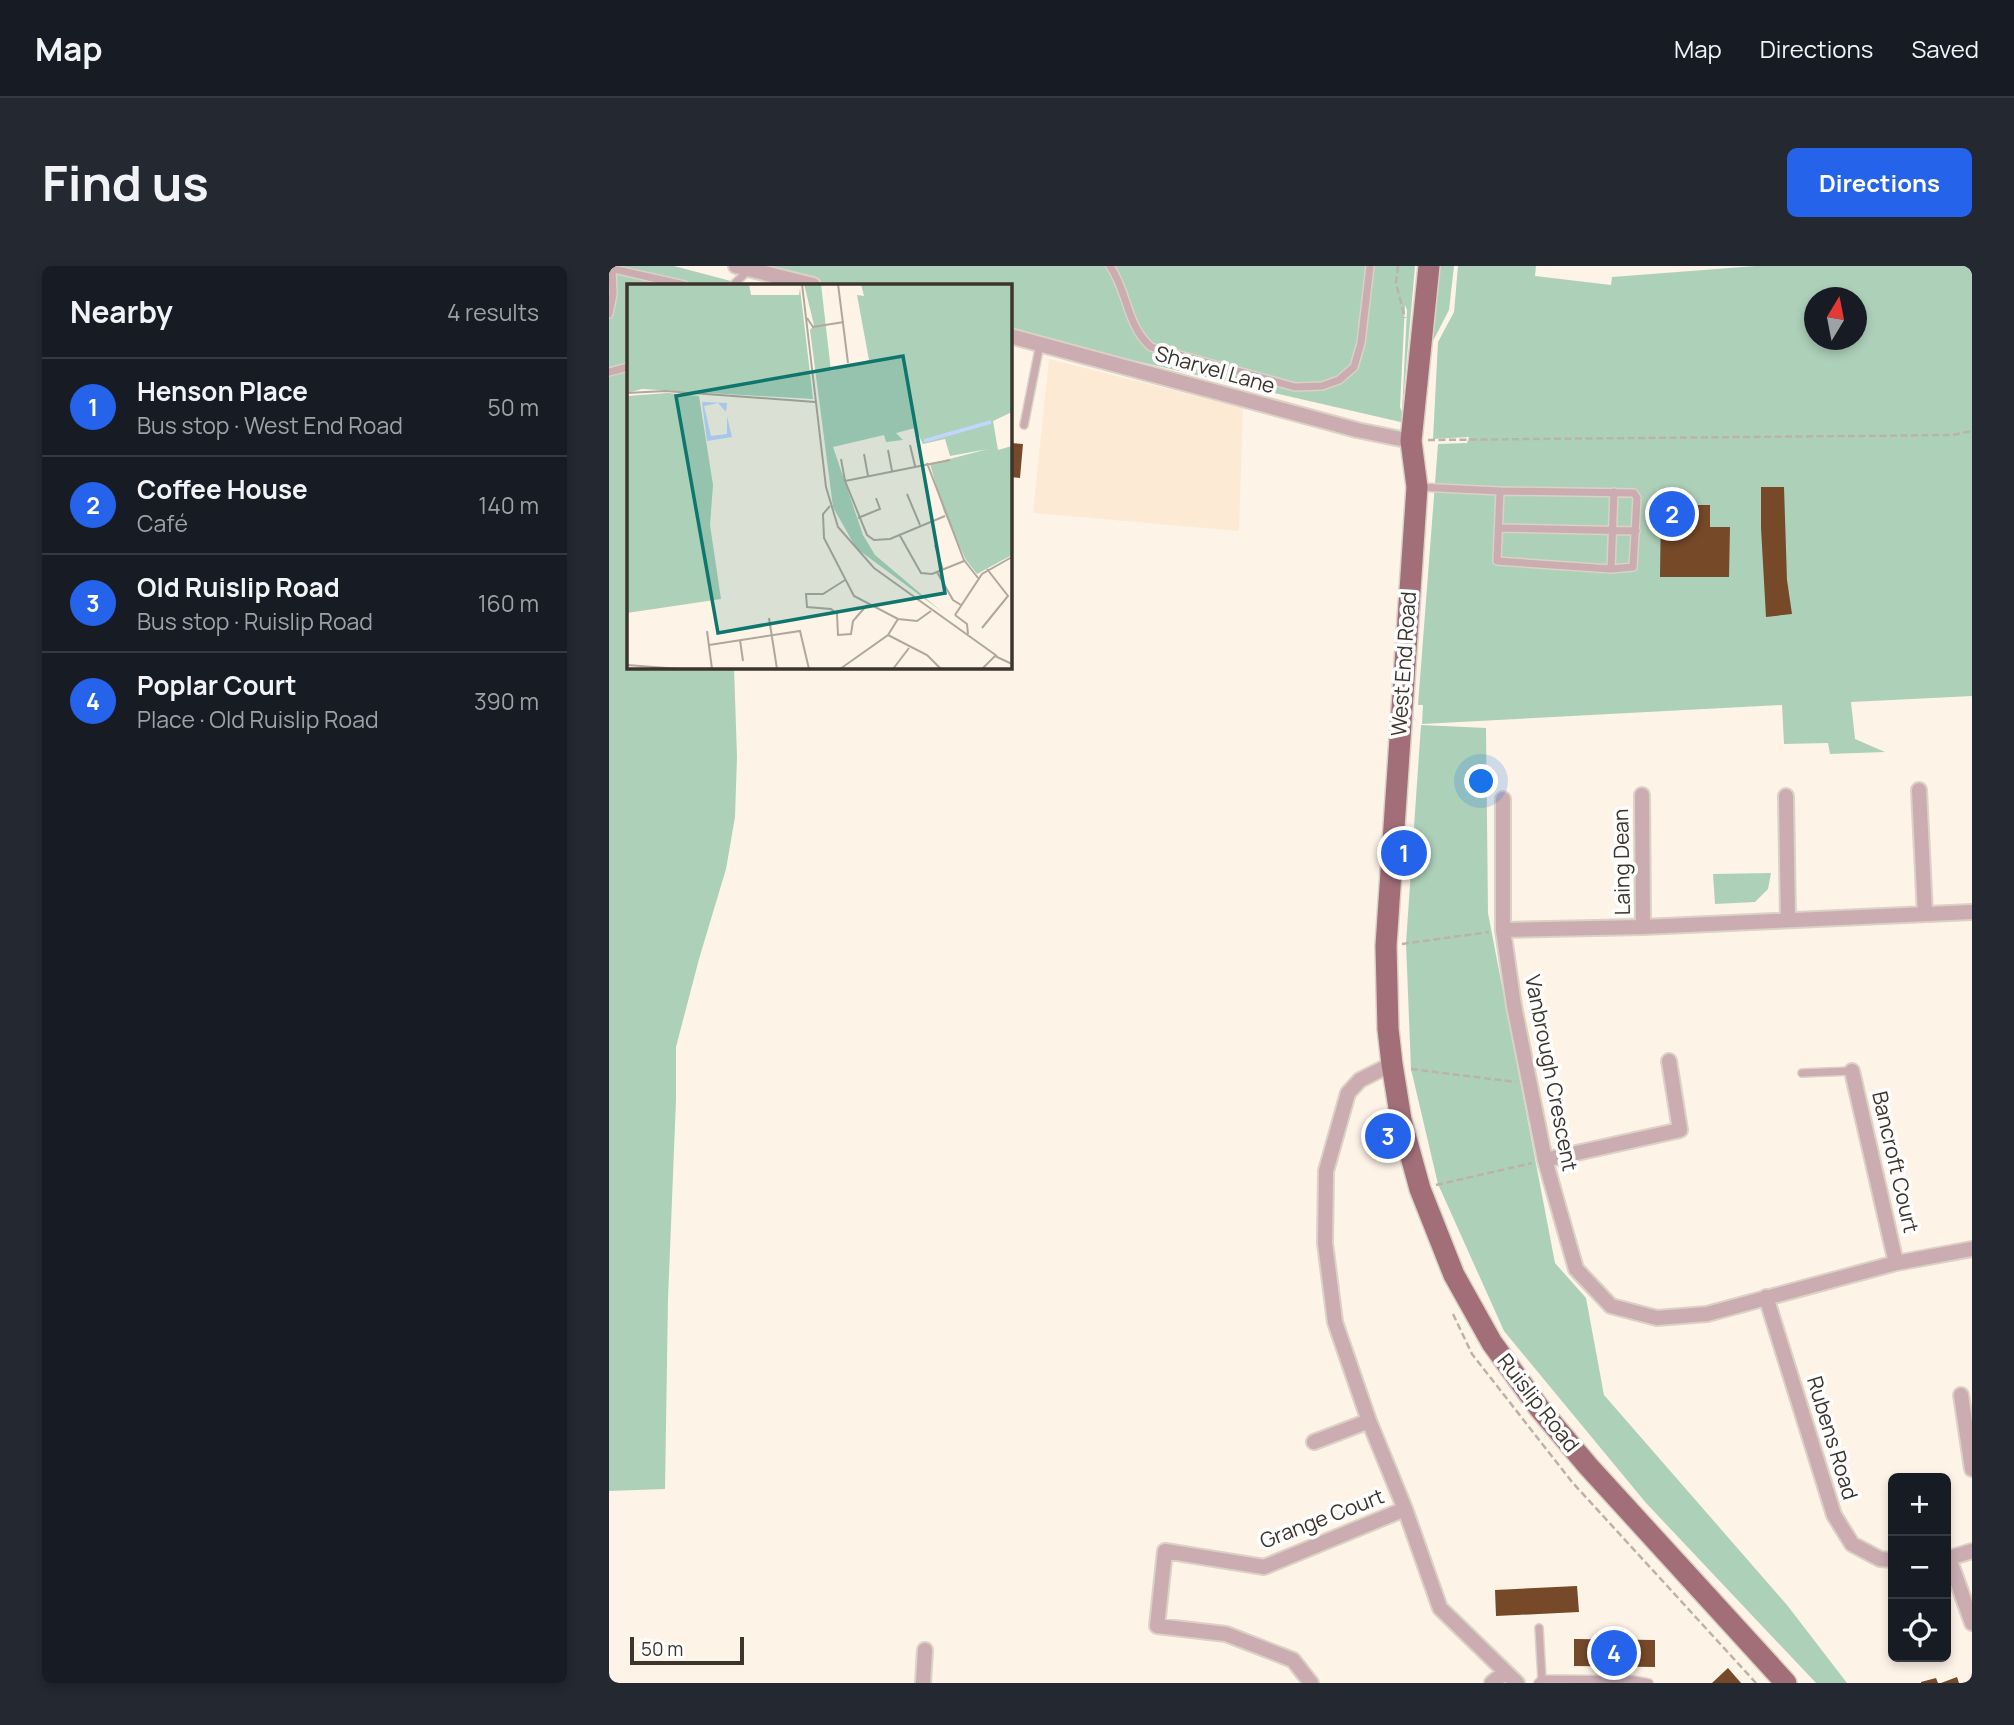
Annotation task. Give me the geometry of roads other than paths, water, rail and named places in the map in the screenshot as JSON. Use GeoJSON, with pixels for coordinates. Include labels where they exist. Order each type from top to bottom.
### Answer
{"type":"FeatureCollection","features":[{"type":"Feature","properties":{"kind":"main road","name":"West End Road"},"geometry":{"type":"LineString","coordinates":[[1400,1066],[1388,1029],[1386,946],[1417,486],[1411,441],[1429,266]]}},
{"type":"Feature","properties":{"kind":"main road","name":"Ruislip Road"},"geometry":{"type":"LineString","coordinates":[[1400,1066],[1401,1120],[1423,1198],[1454,1275],[1492,1343],[1540,1409],[1588,1466],[1786,1683]]}},
{"type":"Feature","properties":{"kind":"street"},"geometry":{"type":"LineString","coordinates":[[743,268],[809,284]]}},
{"type":"Feature","properties":{"kind":"street","name":"Sharvel Lane"},"geometry":{"type":"LineString","coordinates":[[1011,336],[1368,433],[1411,441]]}},
{"type":"Feature","properties":{"kind":"street"},"geometry":{"type":"LineString","coordinates":[[1919,789],[1925,914]]}},
{"type":"Feature","properties":{"kind":"street","name":"Laing Dean"},"geometry":{"type":"LineString","coordinates":[[1642,795],[1643,927]]}},
{"type":"Feature","properties":{"kind":"street"},"geometry":{"type":"LineString","coordinates":[[1786,796],[1788,920]]}},
{"type":"Feature","properties":{"kind":"street","name":"Vanbrough Crescent"},"geometry":{"type":"LineString","coordinates":[[1503,799],[1503,930],[1514,1006],[1545,1160],[1576,1269],[1611,1306],[1657,1318],[1707,1314],[1896,1263],[1972,1249]]}},
{"type":"Feature","properties":{"kind":"street"},"geometry":{"type":"LineString","coordinates":[[1503,930],[1643,927],[1972,912]]}},
{"type":"Feature","properties":{"kind":"street"},"geometry":{"type":"LineString","coordinates":[[1545,1160],[1681,1130],[1669,1061]]}},
{"type":"Feature","properties":{"kind":"street"},"geometry":{"type":"LineString","coordinates":[[1400,1066],[1360,1080],[1348,1093],[1326,1171],[1325,1244],[1335,1322],[1369,1421],[1405,1509],[1440,1608],[1517,1683]]}},
{"type":"Feature","properties":{"kind":"street","name":"Bancroft Court"},"geometry":{"type":"LineString","coordinates":[[1852,1071],[1896,1263]]}},
{"type":"Feature","properties":{"kind":"street","name":"Rubens Road"},"geometry":{"type":"LineString","coordinates":[[1766,1297],[1834,1515],[1852,1544],[1880,1559],[1888,1560]]}},
{"type":"Feature","properties":{"kind":"street"},"geometry":{"type":"LineString","coordinates":[[1961,1395],[1972,1469]]}},
{"type":"Feature","properties":{"kind":"street"},"geometry":{"type":"LineString","coordinates":[[1314,1442],[1369,1421]]}},
{"type":"Feature","properties":{"kind":"street","name":"Grange Court"},"geometry":{"type":"LineString","coordinates":[[1311,1683],[1293,1660],[1226,1634],[1157,1626],[1165,1551],[1264,1567],[1405,1509]]}},
{"type":"Feature","properties":{"kind":"street"},"geometry":{"type":"LineString","coordinates":[[1951,1557],[1972,1551]]}},
{"type":"Feature","properties":{"kind":"street"},"geometry":{"type":"LineString","coordinates":[[1951,1568],[1972,1623]]}},
{"type":"Feature","properties":{"kind":"street"},"geometry":{"type":"LineString","coordinates":[[923,1683],[925,1650]]}},
{"type":"Feature","properties":{"kind":"street"},"geometry":{"type":"LineString","coordinates":[[1492,1683],[1504,1673]]}},
{"type":"Feature","properties":{"kind":"lane"},"geometry":{"type":"LineString","coordinates":[[1110,266],[1123,289],[1130,319],[1140,337],[1151,347],[1294,387],[1322,386],[1339,380],[1354,367],[1361,344],[1370,266]]}},
{"type":"Feature","properties":{"kind":"lane"},"geometry":{"type":"LineString","coordinates":[[734,284],[743,268]]}},
{"type":"Feature","properties":{"kind":"lane"},"geometry":{"type":"LineString","coordinates":[[609,314],[613,294],[611,269],[679,284]]}},
{"type":"Feature","properties":{"kind":"lane"},"geometry":{"type":"LineString","coordinates":[[1024,425],[1040,344]]}},
{"type":"Feature","properties":{"kind":"lane"},"geometry":{"type":"LineString","coordinates":[[609,372],[627,366]]}},
{"type":"Feature","properties":{"kind":"lane"},"geometry":{"type":"LineString","coordinates":[[1417,486],[1500,491],[1634,493],[1637,498],[1633,567],[1611,569],[1497,561],[1500,491]]}},
{"type":"Feature","properties":{"kind":"lane"},"geometry":{"type":"LineString","coordinates":[[1611,569],[1614,492]]}},
{"type":"Feature","properties":{"kind":"lane"},"geometry":{"type":"LineString","coordinates":[[1499,528],[1636,531]]}},
{"type":"Feature","properties":{"kind":"lane"},"geometry":{"type":"LineString","coordinates":[[1803,1073],[1852,1071]]}},
{"type":"Feature","properties":{"kind":"lane"},"geometry":{"type":"LineString","coordinates":[[1539,1628],[1540,1681],[1633,1680],[1649,1683]]}},
{"type":"Feature","properties":{"kind":"place","name":"Coffee House"},"geometry":{"type":"Point","coordinates":[1672,514]}},
{"type":"Feature","properties":{"kind":"place","name":"Henson Place"},"geometry":{"type":"Point","coordinates":[1404,853]}},
{"type":"Feature","properties":{"kind":"place","name":"Old Ruislip Road"},"geometry":{"type":"Point","coordinates":[1388,1136]}},
{"type":"Feature","properties":{"kind":"place","name":"Poplar Court"},"geometry":{"type":"Point","coordinates":[1614,1653]}}]}
